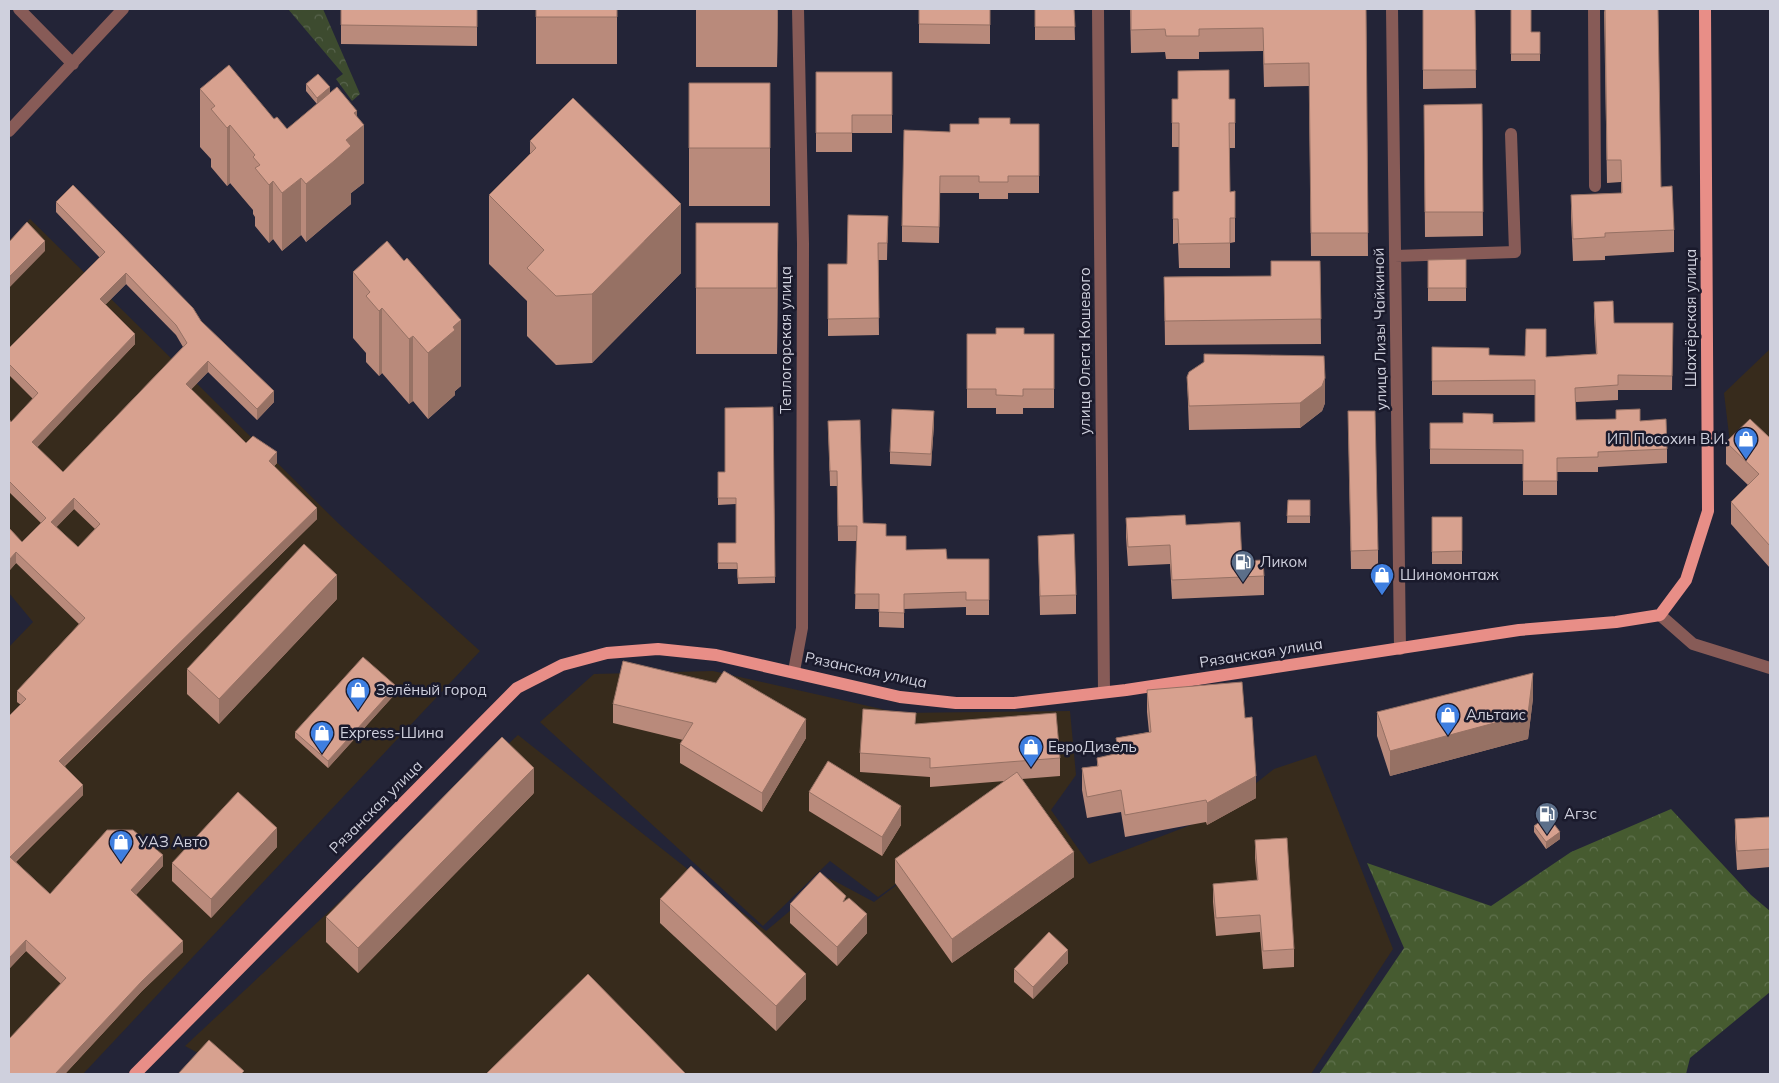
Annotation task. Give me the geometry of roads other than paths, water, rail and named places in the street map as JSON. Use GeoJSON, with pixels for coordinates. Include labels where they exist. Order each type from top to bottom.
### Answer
{"type":"FeatureCollection","features":[{"type":"Feature","properties":{"kind":"main road","name":"Шахтёрская улица"},"geometry":{"type":"LineString","coordinates":[[1660,615],[1686,580],[1708,511],[1705,9]]}},
{"type":"Feature","properties":{"kind":"main road","name":"Рязанская улица"},"geometry":{"type":"LineString","coordinates":[[135,1074],[517,688],[562,665],[607,653],[658,649],[716,655],[794,671],[900,697],[956,703],[1014,703],[1104,692],[1519,630],[1616,622],[1660,615]]}},
{"type":"Feature","properties":{"kind":"street"},"geometry":{"type":"LineString","coordinates":[[19,9],[73,64]]}},
{"type":"Feature","properties":{"kind":"street"},"geometry":{"type":"LineString","coordinates":[[9,131],[124,9]]}},
{"type":"Feature","properties":{"kind":"street","name":"Теплогорская улица"},"geometry":{"type":"LineString","coordinates":[[794,671],[802,618],[802,234],[798,9]]}},
{"type":"Feature","properties":{"kind":"street","name":"улица Олега Кошевого"},"geometry":{"type":"LineString","coordinates":[[1098,9],[1104,692]]}},
{"type":"Feature","properties":{"kind":"street","name":"улица Лизы Чайкиной"},"geometry":{"type":"LineString","coordinates":[[1392,9],[1400,649]]}},
{"type":"Feature","properties":{"kind":"street"},"geometry":{"type":"LineString","coordinates":[[1594,9],[1594,186]]}},
{"type":"Feature","properties":{"kind":"street"},"geometry":{"type":"LineString","coordinates":[[1395,256],[1515,252],[1511,134]]}},
{"type":"Feature","properties":{"kind":"street"},"geometry":{"type":"LineString","coordinates":[[1660,615],[1693,644],[1770,668]]}},
{"type":"Feature","properties":{"kind":"place","name":"ИП Посохин В.И."},"geometry":{"type":"Point","coordinates":[1746,460]}},
{"type":"Feature","properties":{"kind":"place","name":"Ликом"},"geometry":{"type":"Point","coordinates":[1243,583]}},
{"type":"Feature","properties":{"kind":"place","name":"Шиномонтаж"},"geometry":{"type":"Point","coordinates":[1382,596]}},
{"type":"Feature","properties":{"kind":"place","name":"Зелёный город"},"geometry":{"type":"Point","coordinates":[358,711]}},
{"type":"Feature","properties":{"kind":"place","name":"Альтаис"},"geometry":{"type":"Point","coordinates":[1448,736]}},
{"type":"Feature","properties":{"kind":"place","name":"Express-Шина"},"geometry":{"type":"Point","coordinates":[322,754]}},
{"type":"Feature","properties":{"kind":"place","name":"ЕвроДизель"},"geometry":{"type":"Point","coordinates":[1031,768]}},
{"type":"Feature","properties":{"kind":"place","name":"Агзс"},"geometry":{"type":"Point","coordinates":[1547,835]}},
{"type":"Feature","properties":{"kind":"place","name":"УАЗ Авто"},"geometry":{"type":"Point","coordinates":[121,863]}}]}
